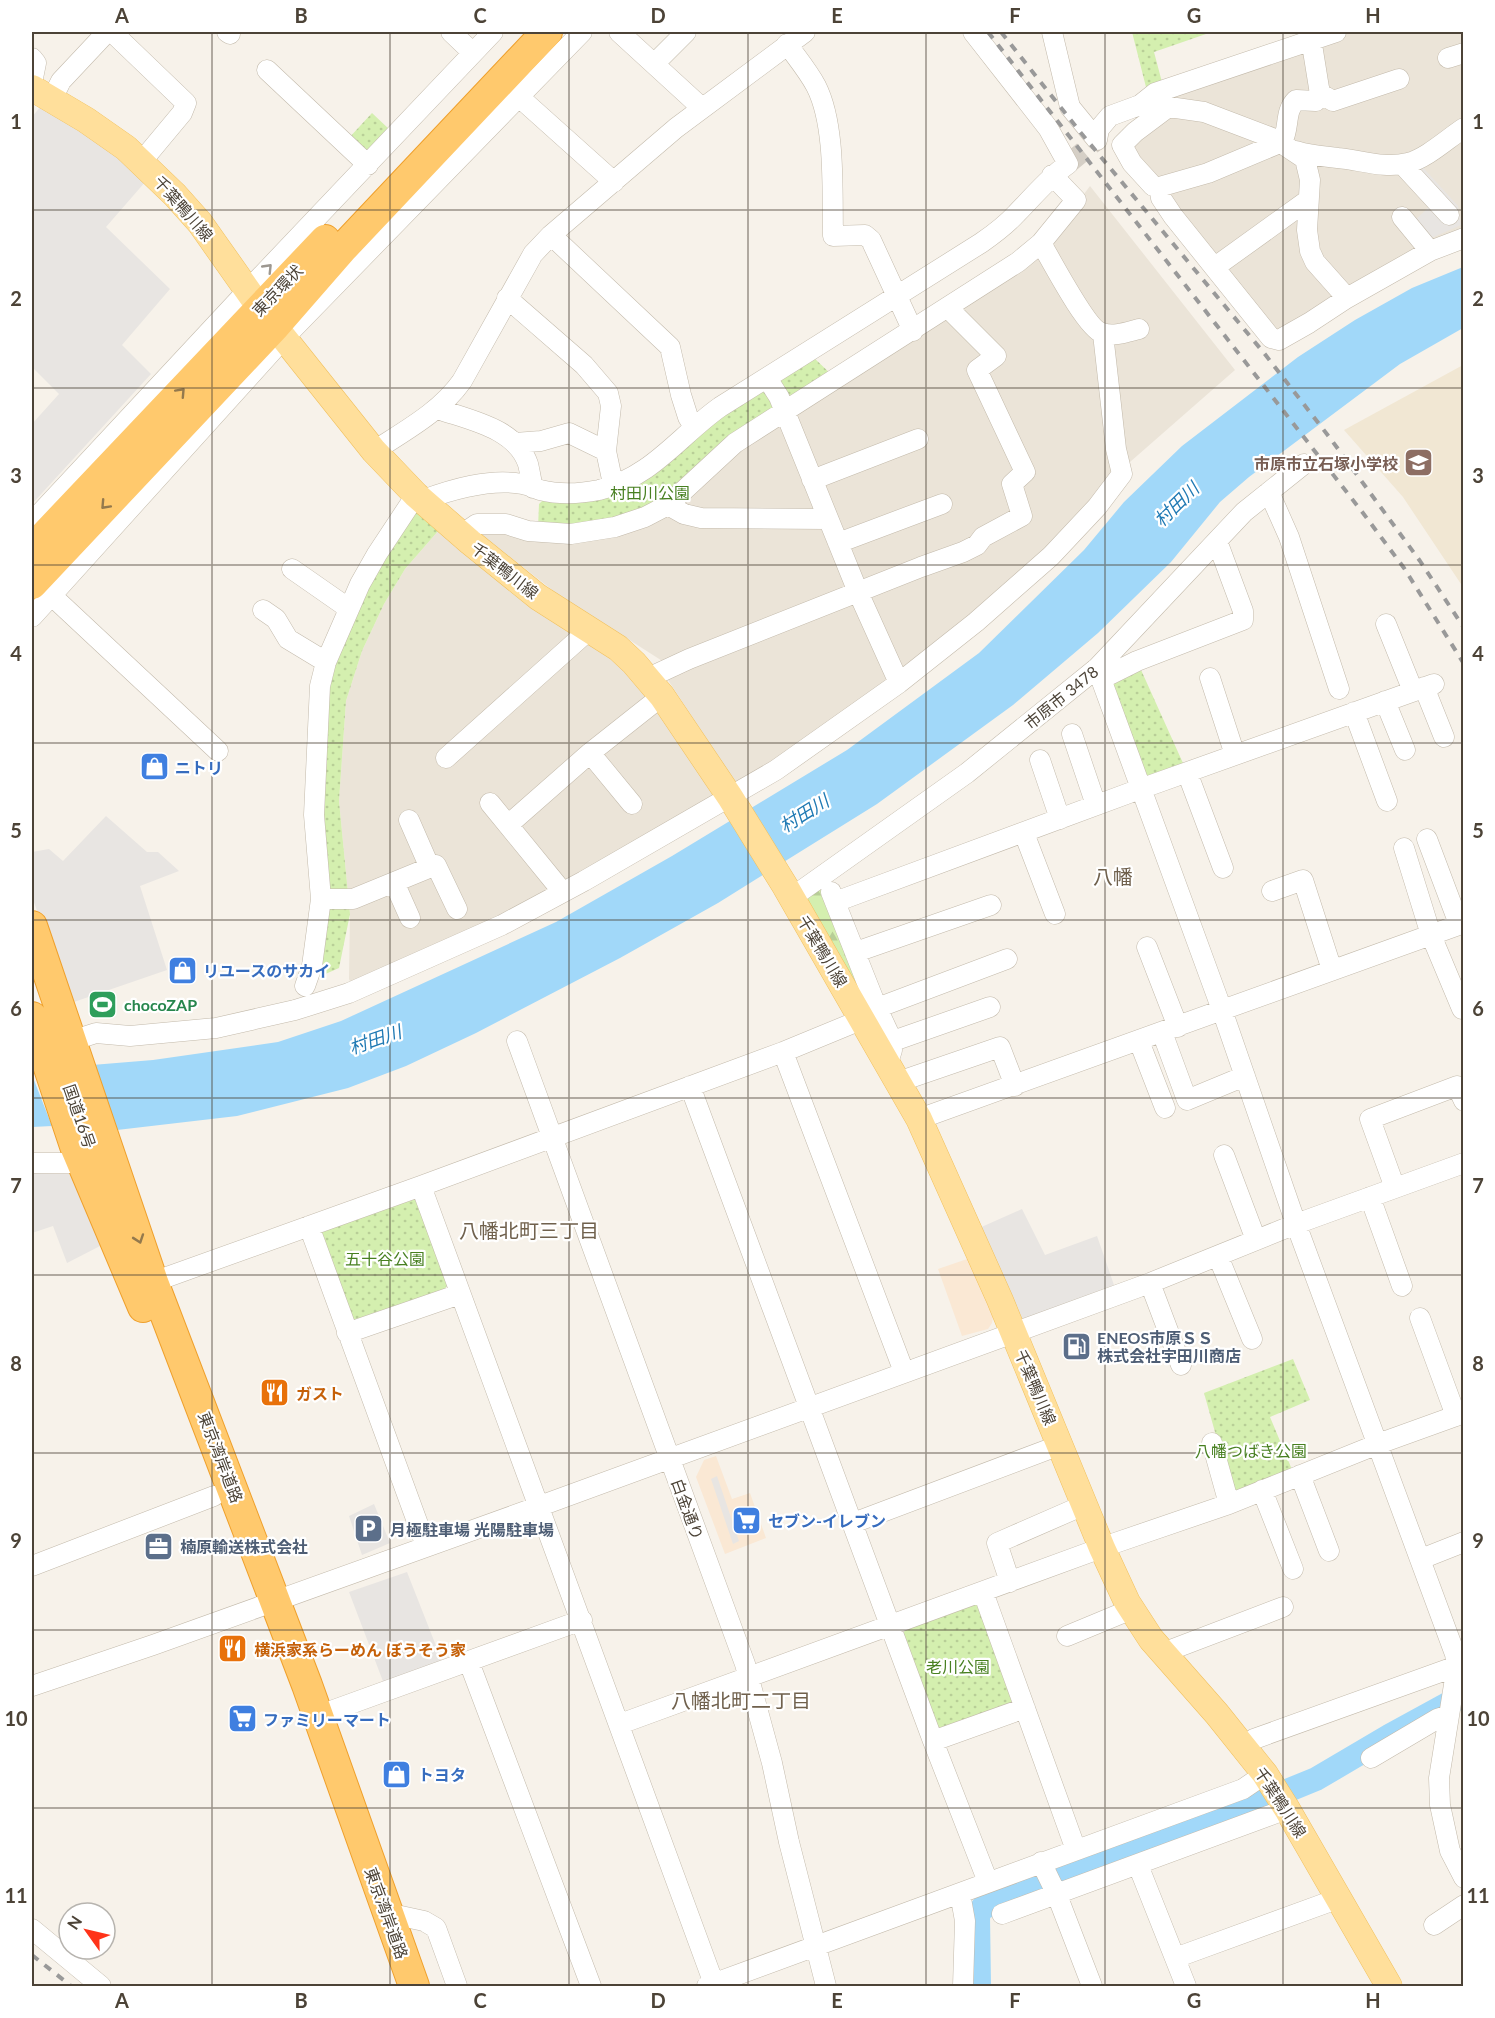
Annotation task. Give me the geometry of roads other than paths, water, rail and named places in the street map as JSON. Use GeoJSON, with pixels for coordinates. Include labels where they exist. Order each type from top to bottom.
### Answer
{"type":"FeatureCollection","features":[{"type":"Feature","properties":{"kind":"highway","name":"東京環状"},"geometry":{"type":"LineString","coordinates":[[38,584],[71,542],[267,315],[523,32]]}},
{"type":"Feature","properties":{"kind":"highway","name":"東京環状"},"geometry":{"type":"LineString","coordinates":[[32,549],[267,315],[431,171],[547,32]]}},
{"type":"Feature","properties":{"kind":"highway","name":"東京湾岸道路"},"geometry":{"type":"LineString","coordinates":[[32,926],[88,1149],[153,1282],[241,1509],[265,1605],[307,1749],[399,1986]]}},
{"type":"Feature","properties":{"kind":"highway"},"geometry":{"type":"LineString","coordinates":[[32,975],[62,1049]]}},
{"type":"Feature","properties":{"kind":"highway","name":"東京湾岸道路"},"geometry":{"type":"LineString","coordinates":[[32,1017],[62,1049]]}},
{"type":"Feature","properties":{"kind":"highway","name":"国道16号"},"geometry":{"type":"LineString","coordinates":[[88,1149],[100,1176],[122,1259]]}},
{"type":"Feature","properties":{"kind":"highway","name":"東京湾岸道路"},"geometry":{"type":"LineString","coordinates":[[122,1259],[179,1396],[214,1496],[317,1716],[414,1986]]}},
{"type":"Feature","properties":{"kind":"main road","name":"千葉鴨川線"},"geometry":{"type":"LineString","coordinates":[[42,94],[94,126],[142,161],[200,223],[267,315],[374,451],[420,497],[461,535],[538,597],[618,648],[655,687],[731,799],[788,892],[870,1013],[920,1119],[1013,1333],[1102,1548],[1132,1609],[1145,1631],[1243,1746],[1278,1794],[1389,1986]]}},
{"type":"Feature","properties":{"kind":"street"},"geometry":{"type":"LineString","coordinates":[[42,94],[61,81],[107,32]]}},
{"type":"Feature","properties":{"kind":"street"},"geometry":{"type":"LineString","coordinates":[[112,32],[186,103],[182,113],[142,161]]}},
{"type":"Feature","properties":{"kind":"street"},"geometry":{"type":"LineString","coordinates":[[451,32],[473,53]]}},
{"type":"Feature","properties":{"kind":"street"},"geometry":{"type":"LineString","coordinates":[[32,617],[38,584],[255,369],[267,315],[289,247],[493,32]]}},
{"type":"Feature","properties":{"kind":"street"},"geometry":{"type":"LineString","coordinates":[[431,171],[518,96],[582,32]]}},
{"type":"Feature","properties":{"kind":"street"},"geometry":{"type":"LineString","coordinates":[[619,32],[702,108]]}},
{"type":"Feature","properties":{"kind":"street"},"geometry":{"type":"LineString","coordinates":[[654,64],[686,32]]}},
{"type":"Feature","properties":{"kind":"street"},"geometry":{"type":"LineString","coordinates":[[305,986],[312,966],[321,899],[314,815],[320,686],[326,662],[348,608],[377,554],[420,497],[452,489],[496,483],[522,484],[553,493],[575,494],[601,489],[626,480],[663,456],[720,407],[999,230],[1052,175],[1068,164],[1048,128],[973,32]]}},
{"type":"Feature","properties":{"kind":"street"},"geometry":{"type":"LineString","coordinates":[[1052,32],[1070,107],[1097,140],[1100,129],[1110,116],[1140,105],[1155,93],[1310,36],[1336,32]]}},
{"type":"Feature","properties":{"kind":"street"},"geometry":{"type":"LineString","coordinates":[[374,451],[438,409],[451,397],[533,254],[551,235],[702,108],[796,36],[827,119],[833,236],[865,235],[872,240],[913,331]]}},
{"type":"Feature","properties":{"kind":"street"},"geometry":{"type":"LineString","coordinates":[[1310,36],[1321,94],[1316,101],[1296,100],[1290,106],[1285,137],[1289,147],[1305,159],[1310,180],[1307,230],[1310,251],[1315,262],[1347,298]]}},
{"type":"Feature","properties":{"kind":"street"},"geometry":{"type":"LineString","coordinates":[[32,58],[36,63],[32,83]]}},
{"type":"Feature","properties":{"kind":"street"},"geometry":{"type":"LineString","coordinates":[[267,70],[368,165]]}},
{"type":"Feature","properties":{"kind":"street"},"geometry":{"type":"LineString","coordinates":[[1321,94],[1333,101],[1399,79]]}},
{"type":"Feature","properties":{"kind":"street"},"geometry":{"type":"LineString","coordinates":[[518,96],[614,182]]}},
{"type":"Feature","properties":{"kind":"street"},"geometry":{"type":"LineString","coordinates":[[1140,105],[1204,112],[1316,158],[1337,158],[1385,166],[1409,163],[1464,128]]}},
{"type":"Feature","properties":{"kind":"street"},"geometry":{"type":"LineString","coordinates":[[1167,108],[1122,145],[1132,163],[1153,186],[1160,187],[1289,147]]}},
{"type":"Feature","properties":{"kind":"street"},"geometry":{"type":"LineString","coordinates":[[1402,164],[1449,215]]}},
{"type":"Feature","properties":{"kind":"street"},"geometry":{"type":"LineString","coordinates":[[461,535],[477,524],[506,524],[528,531],[571,534],[615,527],[645,517],[668,505],[735,443],[913,331],[1018,262],[1041,243],[1076,200],[1052,175]]}},
{"type":"Feature","properties":{"kind":"street"},"geometry":{"type":"LineString","coordinates":[[1160,187],[1161,198],[1173,216],[1271,338],[1279,340],[1430,251],[1464,238]]}},
{"type":"Feature","properties":{"kind":"street"},"geometry":{"type":"LineString","coordinates":[[1215,267],[1308,200]]}},
{"type":"Feature","properties":{"kind":"street"},"geometry":{"type":"LineString","coordinates":[[1402,217],[1430,251]]}},
{"type":"Feature","properties":{"kind":"street"},"geometry":{"type":"LineString","coordinates":[[551,235],[670,347],[681,395],[694,427]]}},
{"type":"Feature","properties":{"kind":"street"},"geometry":{"type":"LineString","coordinates":[[1041,243],[1086,320],[1099,333],[1111,335],[1139,329]]}},
{"type":"Feature","properties":{"kind":"street"},"geometry":{"type":"LineString","coordinates":[[507,298],[584,365],[608,393],[611,406],[606,451],[613,484]]}},
{"type":"Feature","properties":{"kind":"street"},"geometry":{"type":"LineString","coordinates":[[508,825],[590,753],[655,687],[689,659],[963,552],[977,545],[982,537],[1022,516],[1012,484],[1025,472],[977,370],[996,356],[948,308]]}},
{"type":"Feature","properties":{"kind":"street"},"geometry":{"type":"LineString","coordinates":[[32,522],[213,327],[267,315]]}},
{"type":"Feature","properties":{"kind":"street"},"geometry":{"type":"LineString","coordinates":[[62,1049],[96,1033],[130,1036],[216,1028],[295,1010],[349,993],[502,925],[731,799],[776,770],[899,683],[976,622],[1051,556],[1098,507],[1122,474],[1116,449],[1103,334]]}},
{"type":"Feature","properties":{"kind":"street"},"geometry":{"type":"LineString","coordinates":[[766,378],[779,397],[858,592],[899,683]]}},
{"type":"Feature","properties":{"kind":"street"},"geometry":{"type":"LineString","coordinates":[[438,409],[502,432],[515,443],[527,462],[533,488]]}},
{"type":"Feature","properties":{"kind":"street"},"geometry":{"type":"LineString","coordinates":[[515,443],[541,441],[569,433],[606,451]]}},
{"type":"Feature","properties":{"kind":"street"},"geometry":{"type":"LineString","coordinates":[[812,480],[918,439]]}},
{"type":"Feature","properties":{"kind":"street","name":"市原市 3478"},"geometry":{"type":"LineString","coordinates":[[788,892],[820,877],[967,773],[1099,674],[1244,512],[1304,464]]}},
{"type":"Feature","properties":{"kind":"street"},"geometry":{"type":"LineString","coordinates":[[1269,492],[1289,537],[1339,689]]}},
{"type":"Feature","properties":{"kind":"street"},"geometry":{"type":"LineString","coordinates":[[838,543],[942,504]]}},
{"type":"Feature","properties":{"kind":"street"},"geometry":{"type":"LineString","coordinates":[[668,505],[684,514],[701,518],[828,519]]}},
{"type":"Feature","properties":{"kind":"street"},"geometry":{"type":"LineString","coordinates":[[1217,541],[1243,610],[1243,620],[1099,674],[1222,1011],[1296,1224],[1421,1559],[1458,1644],[1455,1701],[1439,1778],[1440,1805],[1457,1849],[1464,1878]]}},
{"type":"Feature","properties":{"kind":"street"},"geometry":{"type":"LineString","coordinates":[[292,569],[348,608]]}},
{"type":"Feature","properties":{"kind":"street"},"geometry":{"type":"LineString","coordinates":[[38,584],[218,751]]}},
{"type":"Feature","properties":{"kind":"street"},"geometry":{"type":"LineString","coordinates":[[263,610],[276,619],[288,639],[326,662]]}},
{"type":"Feature","properties":{"kind":"street"},"geometry":{"type":"LineString","coordinates":[[1386,624],[1424,687],[1444,737]]}},
{"type":"Feature","properties":{"kind":"street"},"geometry":{"type":"LineString","coordinates":[[446,758],[589,630]]}},
{"type":"Feature","properties":{"kind":"street"},"geometry":{"type":"LineString","coordinates":[[1210,678],[1235,755]]}},
{"type":"Feature","properties":{"kind":"street"},"geometry":{"type":"LineString","coordinates":[[835,902],[1424,687]]}},
{"type":"Feature","properties":{"kind":"street"},"geometry":{"type":"LineString","coordinates":[[1385,701],[1405,750]]}},
{"type":"Feature","properties":{"kind":"street"},"geometry":{"type":"LineString","coordinates":[[1354,712],[1388,801]]}},
{"type":"Feature","properties":{"kind":"street"},"geometry":{"type":"LineString","coordinates":[[1072,734],[1096,806]]}},
{"type":"Feature","properties":{"kind":"street"},"geometry":{"type":"LineString","coordinates":[[590,753],[632,804]]}},
{"type":"Feature","properties":{"kind":"street"},"geometry":{"type":"LineString","coordinates":[[1040,760],[1060,819]]}},
{"type":"Feature","properties":{"kind":"street"},"geometry":{"type":"LineString","coordinates":[[1186,772],[1222,868]]}},
{"type":"Feature","properties":{"kind":"street"},"geometry":{"type":"LineString","coordinates":[[490,803],[556,885]]}},
{"type":"Feature","properties":{"kind":"street"},"geometry":{"type":"LineString","coordinates":[[409,820],[430,868]]}},
{"type":"Feature","properties":{"kind":"street"},"geometry":{"type":"LineString","coordinates":[[1024,833],[1055,914]]}},
{"type":"Feature","properties":{"kind":"street"},"geometry":{"type":"LineString","coordinates":[[920,1119],[1461,924],[1427,839]]}},
{"type":"Feature","properties":{"kind":"street"},"geometry":{"type":"LineString","coordinates":[[1404,848],[1431,935],[1462,1009]]}},
{"type":"Feature","properties":{"kind":"street"},"geometry":{"type":"LineString","coordinates":[[321,899],[353,899],[436,865],[457,909]]}},
{"type":"Feature","properties":{"kind":"street"},"geometry":{"type":"LineString","coordinates":[[820,877],[831,892],[856,952],[870,1013]]}},
{"type":"Feature","properties":{"kind":"street"},"geometry":{"type":"LineString","coordinates":[[1272,891],[1303,880],[1332,970]]}},
{"type":"Feature","properties":{"kind":"street"},"geometry":{"type":"LineString","coordinates":[[394,882],[411,918]]}},
{"type":"Feature","properties":{"kind":"street"},"geometry":{"type":"LineString","coordinates":[[856,952],[991,905]]}},
{"type":"Feature","properties":{"kind":"street"},"geometry":{"type":"LineString","coordinates":[[1147,947],[1188,1100],[1245,1076]]}},
{"type":"Feature","properties":{"kind":"street"},"geometry":{"type":"LineString","coordinates":[[153,1282],[422,1186],[783,1052],[870,1013],[1007,959]]}},
{"type":"Feature","properties":{"kind":"street"},"geometry":{"type":"LineString","coordinates":[[990,1007],[896,1040],[892,1063],[1000,1047],[1015,1086]]}},
{"type":"Feature","properties":{"kind":"street","name":"白金通り"},"geometry":{"type":"LineString","coordinates":[[517,1041],[748,1676],[772,1763],[786,1833],[826,1986]]}},
{"type":"Feature","properties":{"kind":"street"},"geometry":{"type":"LineString","coordinates":[[1139,1041],[1165,1108]]}},
{"type":"Feature","properties":{"kind":"street"},"geometry":{"type":"LineString","coordinates":[[783,1052],[904,1372]]}},
{"type":"Feature","properties":{"kind":"street"},"geometry":{"type":"LineString","coordinates":[[690,1086],[933,1741],[988,1882]]}},
{"type":"Feature","properties":{"kind":"street"},"geometry":{"type":"LineString","coordinates":[[1395,1188],[1370,1119],[1457,1086],[1464,1101]]}},
{"type":"Feature","properties":{"kind":"street"},"geometry":{"type":"LineString","coordinates":[[32,1163],[88,1149]]}},
{"type":"Feature","properties":{"kind":"street"},"geometry":{"type":"LineString","coordinates":[[1224,1155],[1256,1240]]}},
{"type":"Feature","properties":{"kind":"street"},"geometry":{"type":"LineString","coordinates":[[32,1686],[540,1506],[1150,1283],[1296,1224],[1464,1163]]}},
{"type":"Feature","properties":{"kind":"street"},"geometry":{"type":"LineString","coordinates":[[422,1186],[620,1724],[711,1985],[1243,1789],[1278,1794]]}},
{"type":"Feature","properties":{"kind":"street"},"geometry":{"type":"LineString","coordinates":[[1370,1197],[1402,1286]]}},
{"type":"Feature","properties":{"kind":"street"},"geometry":{"type":"LineString","coordinates":[[309,1226],[426,1546]]}},
{"type":"Feature","properties":{"kind":"street"},"geometry":{"type":"LineString","coordinates":[[1218,1256],[1252,1339]]}},
{"type":"Feature","properties":{"kind":"street"},"geometry":{"type":"LineString","coordinates":[[1150,1283],[1181,1365]]}},
{"type":"Feature","properties":{"kind":"street"},"geometry":{"type":"LineString","coordinates":[[348,1333],[460,1294]]}},
{"type":"Feature","properties":{"kind":"street"},"geometry":{"type":"LineString","coordinates":[[620,1724],[1229,1504],[1378,1444],[1460,1415],[1420,1318]]}},
{"type":"Feature","properties":{"kind":"street"},"geometry":{"type":"LineString","coordinates":[[1212,1443],[1229,1504]]}},
{"type":"Feature","properties":{"kind":"street"},"geometry":{"type":"LineString","coordinates":[[853,1523],[1060,1445]]}},
{"type":"Feature","properties":{"kind":"street"},"geometry":{"type":"LineString","coordinates":[[1300,1475],[1329,1551]]}},
{"type":"Feature","properties":{"kind":"street"},"geometry":{"type":"LineString","coordinates":[[1262,1490],[1293,1569]]}},
{"type":"Feature","properties":{"kind":"street"},"geometry":{"type":"LineString","coordinates":[[32,1566],[214,1496]]}},
{"type":"Feature","properties":{"kind":"street"},"geometry":{"type":"LineString","coordinates":[[1010,1582],[997,1542],[1084,1504]]}},
{"type":"Feature","properties":{"kind":"street"},"geometry":{"type":"LineString","coordinates":[[1421,1559],[1464,1542]]}},
{"type":"Feature","properties":{"kind":"street"},"geometry":{"type":"LineString","coordinates":[[983,1592],[1076,1850]]}},
{"type":"Feature","properties":{"kind":"street"},"geometry":{"type":"LineString","coordinates":[[1165,1655],[1173,1649],[1283,1607]]}},
{"type":"Feature","properties":{"kind":"street"},"geometry":{"type":"LineString","coordinates":[[1067,1636],[1132,1609]]}},
{"type":"Feature","properties":{"kind":"street"},"geometry":{"type":"LineString","coordinates":[[317,1716],[582,1620]]}},
{"type":"Feature","properties":{"kind":"street"},"geometry":{"type":"LineString","coordinates":[[469,1662],[591,1986]]}},
{"type":"Feature","properties":{"kind":"street"},"geometry":{"type":"LineString","coordinates":[[1243,1746],[1254,1739],[1457,1666]]}},
{"type":"Feature","properties":{"kind":"street"},"geometry":{"type":"LineString","coordinates":[[1371,1758],[1437,1719],[1455,1701]]}},
{"type":"Feature","properties":{"kind":"street"},"geometry":{"type":"LineString","coordinates":[[933,1741],[1025,1708]]}},
{"type":"Feature","properties":{"kind":"street"},"geometry":{"type":"LineString","coordinates":[[1002,1914],[1138,1865],[1278,1794]]}},
{"type":"Feature","properties":{"kind":"street"},"geometry":{"type":"LineString","coordinates":[[1041,1863],[1057,1895],[1092,1986]]}},
{"type":"Feature","properties":{"kind":"street"},"geometry":{"type":"LineString","coordinates":[[1138,1865],[1186,1986]]}},
{"type":"Feature","properties":{"kind":"street"},"geometry":{"type":"LineString","coordinates":[[960,1893],[965,1921],[963,1986]]}},
{"type":"Feature","properties":{"kind":"street"},"geometry":{"type":"LineString","coordinates":[[1175,1958],[1337,1899]]}},
{"type":"Feature","properties":{"kind":"street"},"geometry":{"type":"LineString","coordinates":[[1434,1925],[1464,1905]]}},
{"type":"Feature","properties":{"kind":"street"},"geometry":{"type":"LineString","coordinates":[[387,1913],[424,1921],[436,1928],[457,1986]]}},
{"type":"Feature","properties":{"kind":"street"},"geometry":{"type":"LineString","coordinates":[[32,1929],[101,1986]]}},
{"type":"Feature","properties":{"kind":"water","name":"村田川"},"geometry":{"type":"Polygon","coordinates":[[[1463,267],[1463,328],[1400,364],[1249,477],[1220,502],[1171,562],[1098,633],[1013,705],[877,804],[718,903],[620,958],[476,1033],[406,1066],[348,1088],[237,1116],[117,1130],[92,1065],[153,1060],[278,1042],[341,1021],[556,922],[672,856],[847,750],[979,653],[1084,550],[1124,502],[1182,446],[1298,357],[1355,320],[1412,288],[1463,267]]]}},
{"type":"Feature","properties":{"kind":"water"},"geometry":{"type":"Polygon","coordinates":[[[32,1075],[52,1126],[32,1127],[32,1075]]]}},
{"type":"Feature","properties":{"kind":"waterway"},"geometry":{"type":"LineString","coordinates":[[979,1986],[978,1916],[982,1908],[1204,1825],[1316,1779],[1464,1695]]}},
{"type":"Feature","properties":{"kind":"tunnel"},"geometry":{"type":"LineString","coordinates":[[1068,164],[1097,140]]}},
{"type":"Feature","properties":{"kind":"railway"},"geometry":{"type":"LineString","coordinates":[[988,32],[1363,513],[1404,568],[1464,664]]}},
{"type":"Feature","properties":{"kind":"railway"},"geometry":{"type":"LineString","coordinates":[[1001,32],[1081,133],[1264,353],[1330,438],[1420,561],[1464,628]]}},
{"type":"Feature","properties":{"kind":"railway"},"geometry":{"type":"LineString","coordinates":[[32,1955],[71,1986]]}},
{"type":"Feature","properties":{"kind":"place","name":"市原市立石塚小学校"},"geometry":{"type":"Point","coordinates":[1419,463]}},
{"type":"Feature","properties":{"kind":"place","name":"ニトリ"},"geometry":{"type":"Point","coordinates":[154,767]}},
{"type":"Feature","properties":{"kind":"place","name":"リユースのサカイ"},"geometry":{"type":"Point","coordinates":[182,970]}},
{"type":"Feature","properties":{"kind":"place","name":"chocoZAP"},"geometry":{"type":"Point","coordinates":[103,1004]}},
{"type":"Feature","properties":{"kind":"place","name":"ENEOS市原ＳＳ 株式会社宇田川商店"},"geometry":{"type":"Point","coordinates":[1076,1346]}},
{"type":"Feature","properties":{"kind":"place","name":"ガスト"},"geometry":{"type":"Point","coordinates":[275,1393]}},
{"type":"Feature","properties":{"kind":"place","name":"セブン-イレブン"},"geometry":{"type":"Point","coordinates":[747,1520]}},
{"type":"Feature","properties":{"kind":"place","name":"月極駐車場 光陽駐車場"},"geometry":{"type":"Point","coordinates":[369,1529]}},
{"type":"Feature","properties":{"kind":"place","name":"楠原輸送株式会社"},"geometry":{"type":"Point","coordinates":[159,1546]}},
{"type":"Feature","properties":{"kind":"place","name":"横浜家系らーめん ぼうそう家"},"geometry":{"type":"Point","coordinates":[233,1649]}},
{"type":"Feature","properties":{"kind":"place","name":"ファミリーマート"},"geometry":{"type":"Point","coordinates":[242,1719]}},
{"type":"Feature","properties":{"kind":"place","name":"トヨタ"},"geometry":{"type":"Point","coordinates":[397,1774]}},
{"type":"Feature","properties":{"kind":"district","name":"八幡"},"geometry":{"type":"Point","coordinates":[1113,876]}},
{"type":"Feature","properties":{"kind":"district","name":"八幡北町三丁目"},"geometry":{"type":"Point","coordinates":[529,1230]}},
{"type":"Feature","properties":{"kind":"district","name":"八幡北町二丁目"},"geometry":{"type":"Point","coordinates":[741,1700]}},
{"type":"Feature","properties":{"kind":"park label","name":"村田川公園"},"geometry":{"type":"Point","coordinates":[650,492]}},
{"type":"Feature","properties":{"kind":"park label","name":"五十谷公園"},"geometry":{"type":"Point","coordinates":[385,1258]}},
{"type":"Feature","properties":{"kind":"park label","name":"八幡つばき公園"},"geometry":{"type":"Point","coordinates":[1251,1450]}},
{"type":"Feature","properties":{"kind":"park label","name":"老川公園"},"geometry":{"type":"Point","coordinates":[958,1666]}}]}
